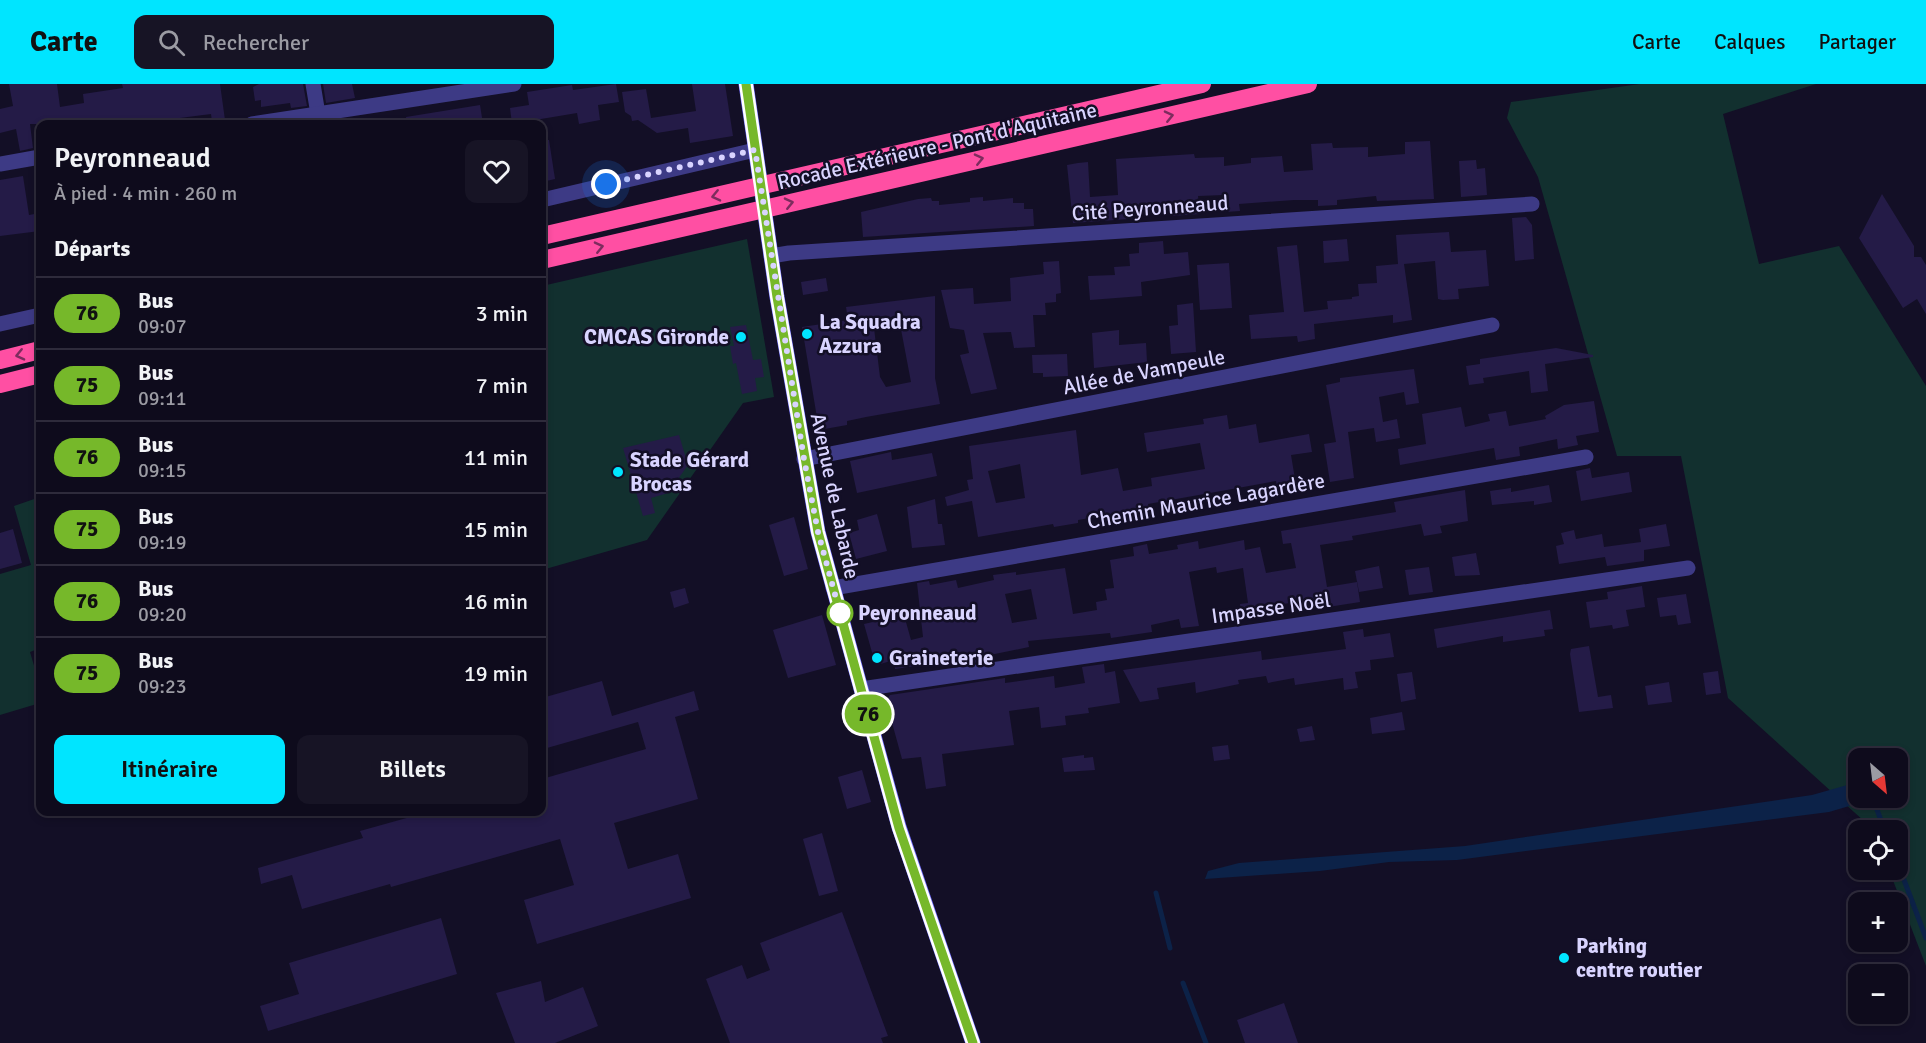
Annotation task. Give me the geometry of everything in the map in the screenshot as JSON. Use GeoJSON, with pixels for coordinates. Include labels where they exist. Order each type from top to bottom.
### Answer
{"type":"FeatureCollection","features":[{"type":"Feature","properties":{"kind":"highway"},"geometry":{"type":"LineString","coordinates":[[546,235],[1202,84]]}},
{"type":"Feature","properties":{"kind":"highway","name":"Rocade Extérieure - Pont d'Aquitaine"},"geometry":{"type":"LineString","coordinates":[[546,259],[1308,84]]}},
{"type":"Feature","properties":{"kind":"highway"},"geometry":{"type":"LineString","coordinates":[[0,360],[36,351]]}},
{"type":"Feature","properties":{"kind":"highway"},"geometry":{"type":"LineString","coordinates":[[0,384],[36,375]]}},
{"type":"Feature","properties":{"kind":"main road","name":"Avenue de Labarde"},"geometry":{"type":"LineString","coordinates":[[746,84],[771,256],[818,532],[899,828],[973,1043]]}},
{"type":"Feature","properties":{"kind":"street"},"geometry":{"type":"LineString","coordinates":[[313,84],[318,114]]}},
{"type":"Feature","properties":{"kind":"street"},"geometry":{"type":"LineString","coordinates":[[278,120],[514,84]]}},
{"type":"Feature","properties":{"kind":"street"},"geometry":{"type":"LineString","coordinates":[[546,199],[755,150]]}},
{"type":"Feature","properties":{"kind":"street"},"geometry":{"type":"LineString","coordinates":[[0,164],[36,158]]}},
{"type":"Feature","properties":{"kind":"street","name":"Cité Peyronneaud"},"geometry":{"type":"LineString","coordinates":[[771,256],[1532,204]]}},
{"type":"Feature","properties":{"kind":"street"},"geometry":{"type":"LineString","coordinates":[[0,324],[36,316]]}},
{"type":"Feature","properties":{"kind":"street","name":"Allée de Vampeule"},"geometry":{"type":"LineString","coordinates":[[804,459],[1492,325]]}},
{"type":"Feature","properties":{"kind":"street","name":"Chemin Maurice Lagardère"},"geometry":{"type":"LineString","coordinates":[[833,588],[1586,457]]}},
{"type":"Feature","properties":{"kind":"street","name":"Impasse Noël"},"geometry":{"type":"LineString","coordinates":[[861,689],[1688,568]]}},
{"type":"Feature","properties":{"kind":"green space"},"geometry":{"type":"Polygon","coordinates":[[[1640,84],[1816,84],[1723,114],[1759,264],[1839,246],[1926,386],[1926,966],[1908,919],[1908,892],[1897,892],[1893,880],[1908,880],[1908,820],[1863,820],[1850,808],[1908,808],[1908,748],[1848,748],[1848,807],[1728,698],[1681,456],[1617,456],[1538,177],[1507,118],[1511,102],[1640,84]]]}},
{"type":"Feature","properties":{"kind":"green space","name":"Stade Gérard Brocas"},"geometry":{"type":"Polygon","coordinates":[[[747,239],[774,397],[743,403],[647,540],[546,569],[546,285],[747,239]]]}},
{"type":"Feature","properties":{"kind":"green space"},"geometry":{"type":"Polygon","coordinates":[[[36,498],[36,650],[30,652],[36,672],[36,704],[0,715],[0,574],[31,565],[14,506],[36,498]]]}},
{"type":"Feature","properties":{"kind":"water"},"geometry":{"type":"Polygon","coordinates":[[[1848,785],[1848,806],[1829,812],[1457,860],[1389,862],[1320,871],[1205,879],[1208,871],[1239,863],[1465,846],[1812,795],[1848,785]]]}},
{"type":"Feature","properties":{"kind":"building"},"geometry":{"type":"Polygon","coordinates":[[[9,84],[57,84],[60,107],[84,103],[83,94],[123,88],[122,84],[220,84],[225,120],[212,120],[211,114],[164,120],[36,120],[36,124],[30,124],[33,148],[20,151],[16,129],[0,133],[0,109],[13,106],[9,84]]]}},
{"type":"Feature","properties":{"kind":"building"},"geometry":{"type":"Polygon","coordinates":[[[259,84],[303,84],[307,106],[291,108],[290,103],[261,107],[261,100],[255,101],[253,87],[259,84]]]}},
{"type":"Feature","properties":{"kind":"building"},"geometry":{"type":"Polygon","coordinates":[[[323,84],[352,84],[355,98],[326,103],[323,84]]]}},
{"type":"Feature","properties":{"kind":"building"},"geometry":{"type":"Polygon","coordinates":[[[616,84],[619,102],[598,105],[600,120],[579,124],[577,113],[535,120],[512,120],[510,108],[529,105],[527,92],[572,85],[573,90],[616,84]]]}},
{"type":"Feature","properties":{"kind":"building"},"geometry":{"type":"Polygon","coordinates":[[[692,84],[725,84],[733,136],[690,143],[688,128],[657,133],[638,120],[632,121],[631,116],[625,112],[622,92],[646,89],[651,118],[696,111],[692,84]]]}},
{"type":"Feature","properties":{"kind":"building"},"geometry":{"type":"Polygon","coordinates":[[[480,105],[482,120],[406,120],[406,117],[480,105]]]}},
{"type":"Feature","properties":{"kind":"building"},"geometry":{"type":"Polygon","coordinates":[[[546,140],[549,140],[555,179],[546,181],[546,140]]]}},
{"type":"Feature","properties":{"kind":"building"},"geometry":{"type":"Polygon","coordinates":[[[1430,141],[1434,199],[1377,201],[1376,196],[1337,200],[1337,205],[1318,206],[1318,200],[1294,200],[1239,204],[1240,211],[1225,212],[1224,195],[1198,196],[1200,214],[1172,216],[1172,211],[1143,214],[1143,218],[1073,223],[1067,165],[1088,162],[1090,197],[1118,195],[1116,159],[1194,154],[1195,158],[1224,157],[1224,166],[1251,163],[1251,158],[1282,156],[1284,172],[1313,170],[1311,144],[1332,143],[1333,148],[1368,147],[1368,157],[1405,154],[1405,142],[1430,141]]]}},
{"type":"Feature","properties":{"kind":"building"},"geometry":{"type":"Polygon","coordinates":[[[1476,160],[1477,169],[1485,168],[1487,195],[1461,197],[1459,161],[1476,160]]]}},
{"type":"Feature","properties":{"kind":"building"},"geometry":{"type":"Polygon","coordinates":[[[23,176],[29,215],[36,214],[36,232],[0,236],[0,180],[23,176]]]}},
{"type":"Feature","properties":{"kind":"building"},"geometry":{"type":"Polygon","coordinates":[[[1882,194],[1914,246],[1914,257],[1921,257],[1926,265],[1926,314],[1917,299],[1903,308],[1859,238],[1882,194]]]}},
{"type":"Feature","properties":{"kind":"building"},"geometry":{"type":"Polygon","coordinates":[[[983,197],[983,201],[1013,198],[1013,203],[1024,203],[1024,209],[1033,209],[1034,226],[863,237],[861,212],[918,199],[931,198],[932,201],[939,201],[939,205],[970,202],[970,198],[983,197]]]}},
{"type":"Feature","properties":{"kind":"building"},"geometry":{"type":"Polygon","coordinates":[[[1526,217],[1532,225],[1534,259],[1515,261],[1512,218],[1526,217]]]}},
{"type":"Feature","properties":{"kind":"building"},"geometry":{"type":"Polygon","coordinates":[[[1449,232],[1451,252],[1486,250],[1489,286],[1458,289],[1459,299],[1438,299],[1435,261],[1404,264],[1412,320],[1393,323],[1393,315],[1314,324],[1315,339],[1298,342],[1297,336],[1251,339],[1249,315],[1284,312],[1277,247],[1297,245],[1304,312],[1328,309],[1327,301],[1352,299],[1352,297],[1359,296],[1358,284],[1377,283],[1376,266],[1398,264],[1396,235],[1449,232]]]}},
{"type":"Feature","properties":{"kind":"building"},"geometry":{"type":"Polygon","coordinates":[[[1347,239],[1349,261],[1324,263],[1323,241],[1347,239]]]}},
{"type":"Feature","properties":{"kind":"building"},"geometry":{"type":"Polygon","coordinates":[[[1163,241],[1164,254],[1188,252],[1190,275],[1141,282],[1142,296],[1090,300],[1088,276],[1115,275],[1114,267],[1130,266],[1129,254],[1139,253],[1139,243],[1163,241]]]}},
{"type":"Feature","properties":{"kind":"building"},"geometry":{"type":"Polygon","coordinates":[[[1059,261],[1061,293],[1056,294],[1056,302],[1045,303],[1046,315],[1033,315],[1035,347],[1014,348],[1011,332],[983,333],[997,389],[971,394],[960,355],[969,353],[964,330],[950,328],[941,290],[973,288],[974,304],[1011,301],[1010,278],[1044,274],[1043,262],[1059,261]]]}},
{"type":"Feature","properties":{"kind":"building"},"geometry":{"type":"Polygon","coordinates":[[[1229,263],[1232,308],[1200,310],[1197,265],[1229,263]]]}},
{"type":"Feature","properties":{"kind":"building"},"geometry":{"type":"Polygon","coordinates":[[[826,278],[828,291],[803,295],[801,282],[826,278]]]}},
{"type":"Feature","properties":{"kind":"building"},"geometry":{"type":"Polygon","coordinates":[[[935,296],[935,378],[940,404],[847,421],[847,425],[819,430],[802,327],[848,320],[846,307],[935,296]],[[900,324],[874,328],[880,377],[886,387],[911,382],[900,324]]]}},
{"type":"Feature","properties":{"kind":"building"},"geometry":{"type":"Polygon","coordinates":[[[1193,303],[1196,352],[1171,354],[1169,326],[1178,325],[1177,305],[1193,303]]]}},
{"type":"Feature","properties":{"kind":"building"},"geometry":{"type":"Polygon","coordinates":[[[746,325],[753,360],[761,359],[764,377],[755,378],[757,391],[742,394],[736,363],[733,364],[730,346],[734,346],[730,327],[746,325]]]}},
{"type":"Feature","properties":{"kind":"building"},"geometry":{"type":"Polygon","coordinates":[[[1119,330],[1119,345],[1146,343],[1147,362],[1094,368],[1092,333],[1119,330]]]}},
{"type":"Feature","properties":{"kind":"building"},"geometry":{"type":"Polygon","coordinates":[[[1556,348],[1593,355],[1593,357],[1545,364],[1548,391],[1531,393],[1529,371],[1483,378],[1484,383],[1469,385],[1466,366],[1480,364],[1480,359],[1556,348]]]}},
{"type":"Feature","properties":{"kind":"building"},"geometry":{"type":"Polygon","coordinates":[[[1067,354],[1068,376],[1043,377],[1043,373],[1033,373],[1032,355],[1067,354]]]}},
{"type":"Feature","properties":{"kind":"building"},"geometry":{"type":"Polygon","coordinates":[[[1414,369],[1419,403],[1406,405],[1404,392],[1379,397],[1383,422],[1397,419],[1400,438],[1376,442],[1374,428],[1348,432],[1354,478],[1330,482],[1324,444],[1336,442],[1326,385],[1340,382],[1340,378],[1414,369]]]}},
{"type":"Feature","properties":{"kind":"building"},"geometry":{"type":"Polygon","coordinates":[[[1594,401],[1599,432],[1576,436],[1578,445],[1558,449],[1557,439],[1519,447],[1520,456],[1496,460],[1494,448],[1400,465],[1398,449],[1426,444],[1422,414],[1461,407],[1465,427],[1490,421],[1488,414],[1506,411],[1509,426],[1546,419],[1545,416],[1564,405],[1594,401]]]}},
{"type":"Feature","properties":{"kind":"building"},"geometry":{"type":"Polygon","coordinates":[[[1227,415],[1229,429],[1256,424],[1259,443],[1309,434],[1312,452],[1291,455],[1296,485],[1277,487],[1276,481],[1148,504],[1149,508],[1078,520],[1078,523],[1054,527],[1053,524],[978,537],[972,501],[947,506],[945,497],[969,490],[967,480],[973,479],[969,446],[1076,430],[1081,475],[1118,468],[1123,491],[1152,486],[1151,478],[1205,469],[1200,443],[1147,452],[1144,433],[1204,424],[1203,419],[1227,415]],[[1020,464],[988,471],[996,503],[1025,498],[1020,464]]]}},
{"type":"Feature","properties":{"kind":"building"},"geometry":{"type":"Polygon","coordinates":[[[679,435],[688,465],[668,493],[651,498],[655,513],[643,516],[623,448],[679,435]]]}},
{"type":"Feature","properties":{"kind":"building"},"geometry":{"type":"Polygon","coordinates":[[[891,452],[892,460],[932,453],[937,476],[857,493],[850,461],[891,452]]]}},
{"type":"Feature","properties":{"kind":"building"},"geometry":{"type":"Polygon","coordinates":[[[1590,468],[1592,478],[1629,472],[1632,492],[1581,501],[1576,471],[1590,468]]]}},
{"type":"Feature","properties":{"kind":"building"},"geometry":{"type":"Polygon","coordinates":[[[1549,485],[1552,502],[1534,505],[1534,501],[1492,505],[1490,491],[1511,488],[1511,492],[1549,485]]]}},
{"type":"Feature","properties":{"kind":"building"},"geometry":{"type":"Polygon","coordinates":[[[1465,490],[1468,521],[1440,526],[1442,533],[1424,536],[1421,524],[1352,536],[1353,540],[1320,545],[1327,587],[1357,582],[1360,602],[1309,610],[1308,600],[1277,605],[1279,614],[1242,619],[1240,604],[1248,603],[1243,568],[1217,573],[1216,567],[1189,572],[1199,626],[1181,628],[1179,619],[1151,625],[1152,632],[1111,638],[1110,633],[1028,641],[1029,647],[980,657],[980,662],[950,666],[949,661],[895,669],[894,660],[877,665],[875,663],[864,624],[904,615],[911,640],[923,637],[917,583],[929,581],[930,585],[956,580],[958,588],[994,580],[993,575],[1016,572],[1016,575],[1065,568],[1073,614],[1097,610],[1096,602],[1107,600],[1105,589],[1114,588],[1110,560],[1134,556],[1133,547],[1147,544],[1149,554],[1178,549],[1177,545],[1198,541],[1199,549],[1244,540],[1245,550],[1260,547],[1266,573],[1296,568],[1291,543],[1283,544],[1281,531],[1396,512],[1394,502],[1465,490]],[[1031,589],[1005,594],[1012,623],[1037,619],[1031,589]]]}},
{"type":"Feature","properties":{"kind":"building"},"geometry":{"type":"Polygon","coordinates":[[[935,499],[938,524],[942,524],[945,545],[912,548],[907,507],[935,499]]]}},
{"type":"Feature","properties":{"kind":"building"},"geometry":{"type":"Polygon","coordinates":[[[877,514],[887,551],[856,559],[849,533],[859,530],[857,520],[877,514]]]}},
{"type":"Feature","properties":{"kind":"building"},"geometry":{"type":"Polygon","coordinates":[[[794,517],[808,569],[784,576],[769,525],[794,517]]]}},
{"type":"Feature","properties":{"kind":"building"},"geometry":{"type":"Polygon","coordinates":[[[1666,524],[1670,546],[1644,550],[1644,561],[1607,566],[1605,557],[1559,564],[1556,546],[1564,544],[1561,533],[1574,530],[1576,539],[1602,534],[1604,547],[1641,542],[1639,529],[1666,524]]]}},
{"type":"Feature","properties":{"kind":"building"},"geometry":{"type":"Polygon","coordinates":[[[13,529],[22,563],[0,569],[0,533],[13,529]]]}},
{"type":"Feature","properties":{"kind":"building"},"geometry":{"type":"Polygon","coordinates":[[[1476,553],[1480,575],[1455,576],[1452,557],[1476,553]]]}},
{"type":"Feature","properties":{"kind":"building"},"geometry":{"type":"Polygon","coordinates":[[[1379,566],[1383,588],[1359,592],[1355,571],[1379,566]]]}},
{"type":"Feature","properties":{"kind":"building"},"geometry":{"type":"Polygon","coordinates":[[[1429,567],[1433,592],[1409,595],[1405,570],[1429,567]]]}},
{"type":"Feature","properties":{"kind":"building"},"geometry":{"type":"Polygon","coordinates":[[[1642,586],[1645,607],[1626,610],[1629,626],[1613,629],[1612,625],[1590,628],[1586,602],[1608,599],[1607,592],[1642,586]]]}},
{"type":"Feature","properties":{"kind":"building"},"geometry":{"type":"Polygon","coordinates":[[[685,588],[689,603],[674,608],[670,592],[685,588]]]}},
{"type":"Feature","properties":{"kind":"building"},"geometry":{"type":"Polygon","coordinates":[[[1686,594],[1691,623],[1678,625],[1676,615],[1660,617],[1657,598],[1686,594]]]}},
{"type":"Feature","properties":{"kind":"building"},"geometry":{"type":"Polygon","coordinates":[[[1550,610],[1553,629],[1544,630],[1545,636],[1503,642],[1503,636],[1437,648],[1434,629],[1550,610]]]}},
{"type":"Feature","properties":{"kind":"building"},"geometry":{"type":"Polygon","coordinates":[[[822,615],[836,665],[788,678],[773,630],[822,615]]]}},
{"type":"Feature","properties":{"kind":"building"},"geometry":{"type":"Polygon","coordinates":[[[1363,629],[1364,637],[1390,633],[1394,657],[1370,660],[1371,670],[1355,672],[1358,688],[1344,690],[1343,678],[1295,685],[1294,678],[1268,683],[1266,676],[1238,680],[1239,684],[1196,693],[1195,682],[1157,688],[1159,699],[1140,702],[1123,670],[1261,651],[1262,660],[1346,649],[1343,632],[1363,629]]]}},
{"type":"Feature","properties":{"kind":"building"},"geometry":{"type":"Polygon","coordinates":[[[1589,646],[1598,697],[1611,695],[1613,708],[1579,712],[1570,654],[1571,649],[1589,646]]]}},
{"type":"Feature","properties":{"kind":"building"},"geometry":{"type":"Polygon","coordinates":[[[1104,664],[1105,673],[1115,671],[1120,703],[1088,708],[1089,713],[1065,716],[1066,725],[1041,728],[1039,707],[1009,711],[1014,745],[942,754],[946,786],[926,789],[921,757],[902,759],[886,701],[890,695],[1005,678],[1005,683],[1054,676],[1055,688],[1085,683],[1082,667],[1104,664]]]}},
{"type":"Feature","properties":{"kind":"building"},"geometry":{"type":"Polygon","coordinates":[[[1718,671],[1721,693],[1706,695],[1703,673],[1718,671]]]}},
{"type":"Feature","properties":{"kind":"building"},"geometry":{"type":"Polygon","coordinates":[[[1412,672],[1416,699],[1401,702],[1397,674],[1412,672]]]}},
{"type":"Feature","properties":{"kind":"building"},"geometry":{"type":"Polygon","coordinates":[[[602,681],[612,716],[694,691],[699,710],[675,717],[698,799],[614,823],[628,869],[678,854],[691,898],[537,944],[524,900],[574,885],[560,839],[391,887],[390,884],[302,909],[292,875],[261,884],[258,868],[363,838],[360,831],[414,816],[546,816],[546,778],[646,749],[638,722],[547,748],[546,697],[602,681]]]}},
{"type":"Feature","properties":{"kind":"building"},"geometry":{"type":"Polygon","coordinates":[[[1669,682],[1672,702],[1648,705],[1645,686],[1669,682]]]}},
{"type":"Feature","properties":{"kind":"building"},"geometry":{"type":"Polygon","coordinates":[[[1402,712],[1405,730],[1372,734],[1370,718],[1402,712]]]}},
{"type":"Feature","properties":{"kind":"building"},"geometry":{"type":"Polygon","coordinates":[[[1312,726],[1315,740],[1300,742],[1297,729],[1312,726]]]}},
{"type":"Feature","properties":{"kind":"building"},"geometry":{"type":"Polygon","coordinates":[[[1228,745],[1230,759],[1214,761],[1212,747],[1228,745]]]}},
{"type":"Feature","properties":{"kind":"building"},"geometry":{"type":"Polygon","coordinates":[[[1084,755],[1084,758],[1093,757],[1095,770],[1064,772],[1062,758],[1084,755]]]}},
{"type":"Feature","properties":{"kind":"building"},"geometry":{"type":"Polygon","coordinates":[[[862,770],[871,802],[847,809],[838,777],[862,770]]]}},
{"type":"Feature","properties":{"kind":"building"},"geometry":{"type":"Polygon","coordinates":[[[822,833],[838,891],[819,896],[803,839],[822,833]]]}},
{"type":"Feature","properties":{"kind":"building"},"geometry":{"type":"Polygon","coordinates":[[[842,912],[888,1036],[881,1038],[883,1043],[730,1043],[706,979],[742,965],[747,979],[770,970],[760,943],[842,912]]]}},
{"type":"Feature","properties":{"kind":"building"},"geometry":{"type":"Polygon","coordinates":[[[441,918],[457,974],[268,1031],[260,1006],[299,994],[289,963],[441,918]]]}},
{"type":"Feature","properties":{"kind":"building"},"geometry":{"type":"Polygon","coordinates":[[[541,981],[545,1002],[583,987],[598,1026],[555,1043],[515,1043],[496,993],[541,981]]]}},
{"type":"Feature","properties":{"kind":"building"},"geometry":{"type":"Polygon","coordinates":[[[1284,1003],[1298,1043],[1245,1043],[1237,1020],[1284,1003]]]}},
{"type":"Feature","properties":{"kind":"waterway"},"geometry":{"type":"LineString","coordinates":[[1876,808],[1881,820]]}},
{"type":"Feature","properties":{"kind":"waterway"},"geometry":{"type":"LineString","coordinates":[[1904,880],[1926,938]]}},
{"type":"Feature","properties":{"kind":"waterway"},"geometry":{"type":"LineString","coordinates":[[1156,893],[1170,948]]}},
{"type":"Feature","properties":{"kind":"waterway"},"geometry":{"type":"LineString","coordinates":[[1183,983],[1206,1043]]}},
{"type":"Feature","properties":{"kind":"bus line","name":"76"},"geometry":{"type":"LineString","coordinates":[[746,84],[777,297],[818,532],[899,828],[973,1043]]}},
{"type":"Feature","properties":{"kind":"place","name":"La Squadra Azzura"},"geometry":{"type":"Point","coordinates":[807,334]}},
{"type":"Feature","properties":{"kind":"place","name":"CMCAS Gironde"},"geometry":{"type":"Point","coordinates":[741,337]}},
{"type":"Feature","properties":{"kind":"place","name":"Stade Gérard Brocas"},"geometry":{"type":"Point","coordinates":[618,472]}},
{"type":"Feature","properties":{"kind":"place","name":"Peyronneaud"},"geometry":{"type":"Point","coordinates":[840,613]}},
{"type":"Feature","properties":{"kind":"place","name":"Graineterie"},"geometry":{"type":"Point","coordinates":[877,658]}},
{"type":"Feature","properties":{"kind":"place","name":"Parking centre routier"},"geometry":{"type":"Point","coordinates":[1564,958]}},
{"type":"Feature","properties":{"kind":"route"},"geometry":{"type":"LineString","coordinates":[[606,184],[755,150],[804,459],[818,532],[840,613]]}}]}
